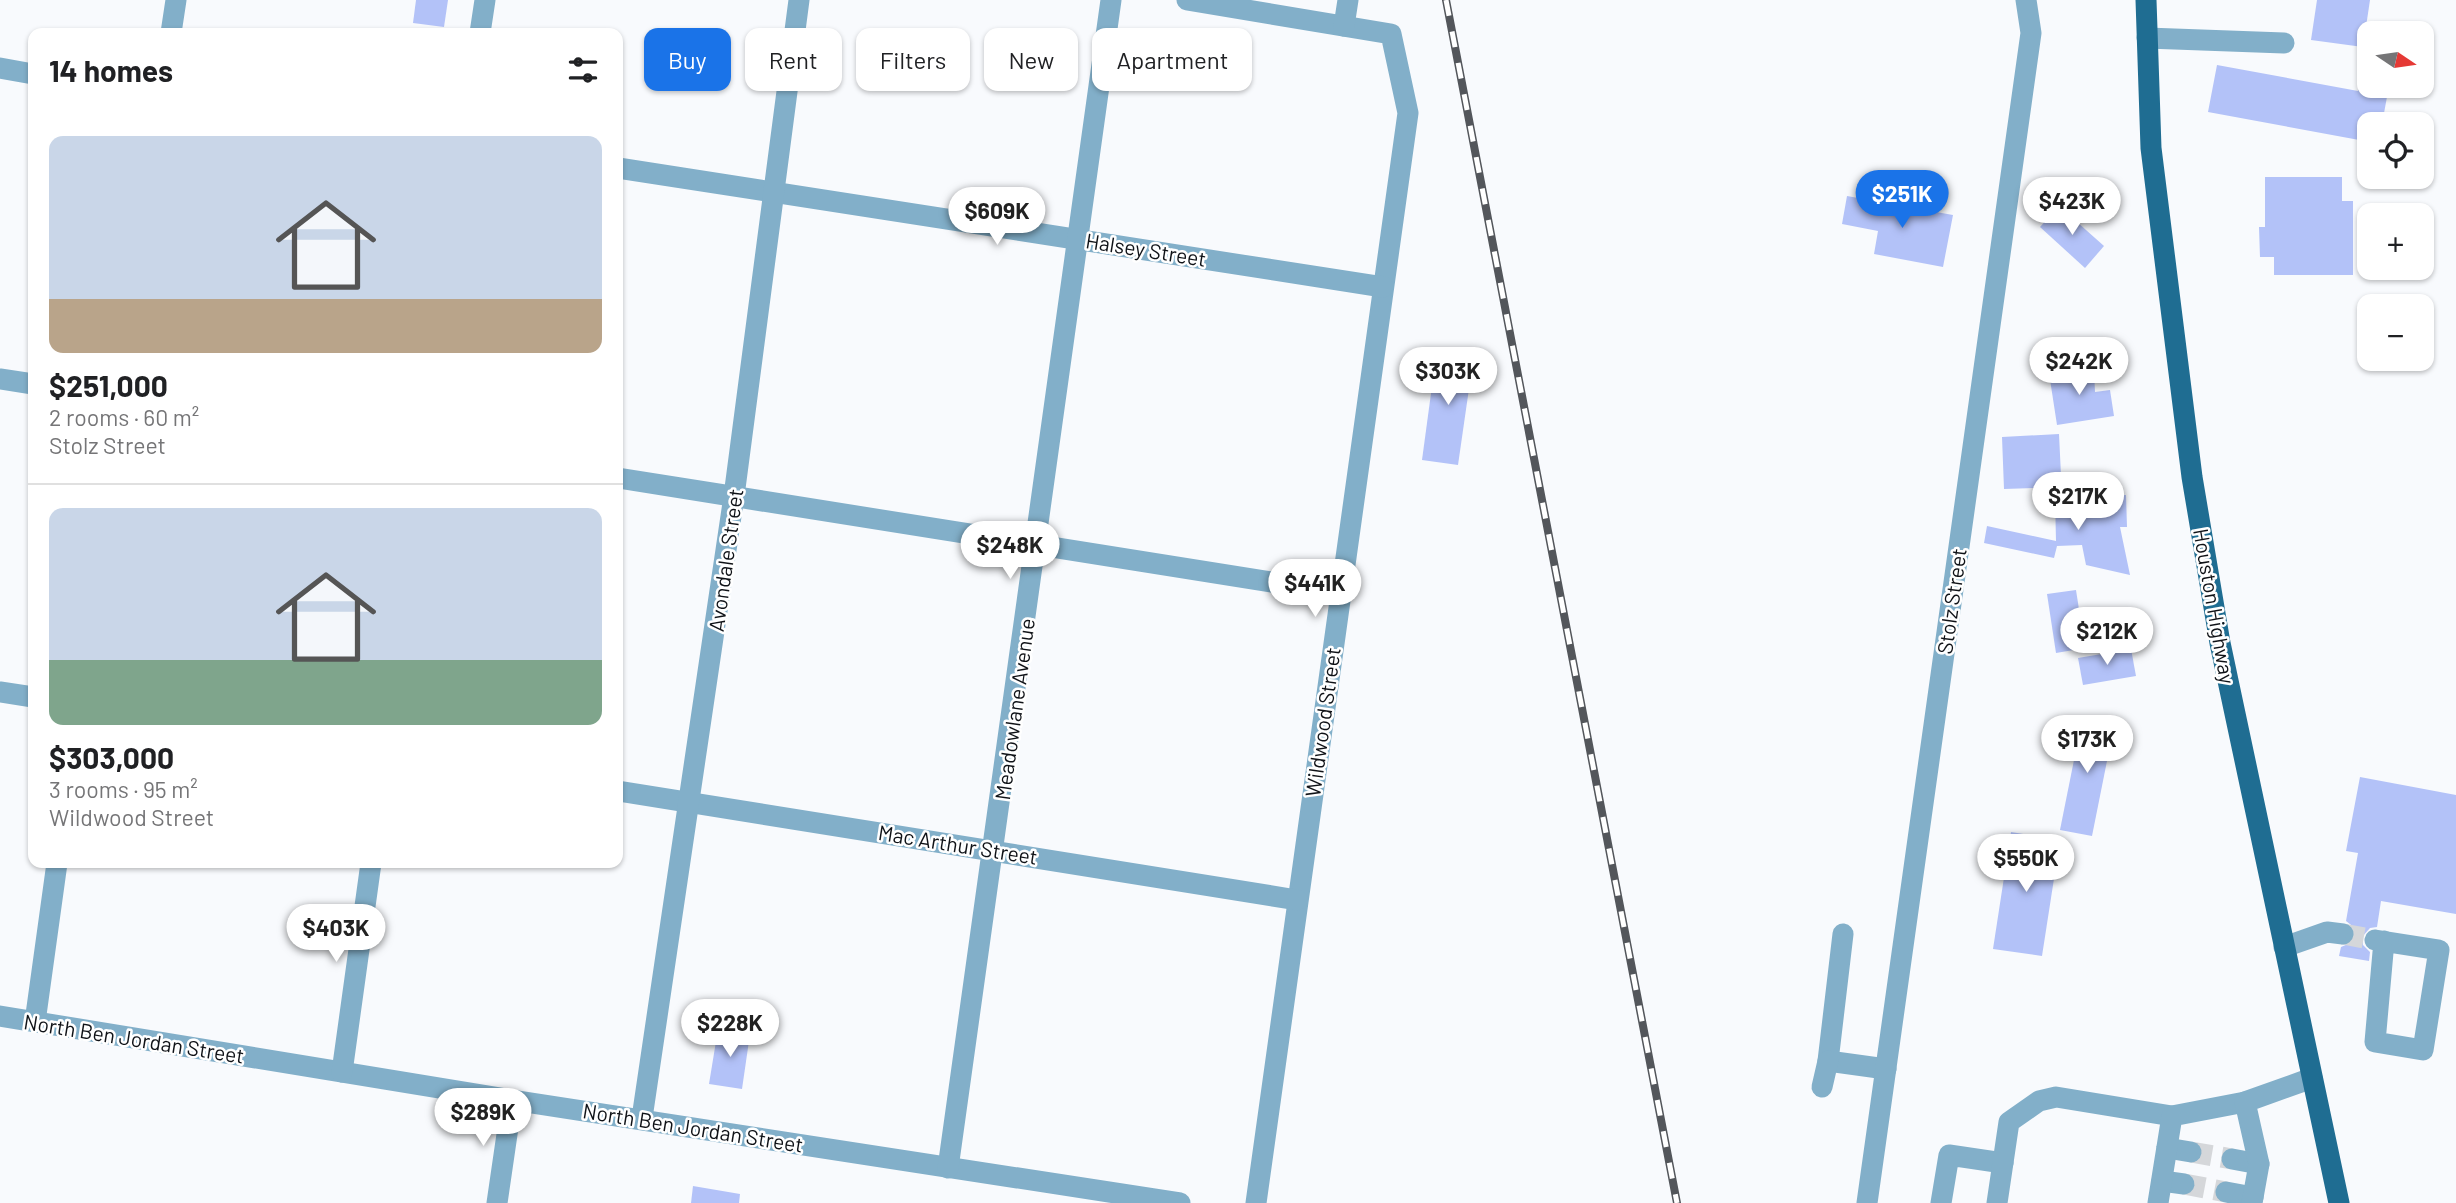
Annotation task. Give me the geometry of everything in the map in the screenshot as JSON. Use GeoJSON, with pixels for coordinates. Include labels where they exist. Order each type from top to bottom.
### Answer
{"type":"FeatureCollection","features":[{"type":"Feature","properties":{"kind":"main road","name":"Houston Highway"},"geometry":{"type":"LineString","coordinates":[[2146,0],[2151,148],[2192,477],[2220,643],[2339,1203]]}},
{"type":"Feature","properties":{"kind":"street"},"geometry":{"type":"LineString","coordinates":[[171,28],[176,0]]}},
{"type":"Feature","properties":{"kind":"street"},"geometry":{"type":"LineString","coordinates":[[481,28],[485,0]]}},
{"type":"Feature","properties":{"kind":"street","name":"Avondale Street"},"geometry":{"type":"LineString","coordinates":[[642,1118],[691,802],[734,496],[799,0]]}},
{"type":"Feature","properties":{"kind":"street","name":"Meadowlane Avenue"},"geometry":{"type":"LineString","coordinates":[[948,1168],[1037,547],[1076,238],[1111,0]]}},
{"type":"Feature","properties":{"kind":"street"},"geometry":{"type":"LineString","coordinates":[[1187,0],[1245,5],[1343,26],[1348,0]]}},
{"type":"Feature","properties":{"kind":"street","name":"Stolz Street"},"geometry":{"type":"LineString","coordinates":[[1867,1203],[2031,33],[2026,0]]}},
{"type":"Feature","properties":{"kind":"street","name":"Wildwood Street"},"geometry":{"type":"LineString","coordinates":[[1256,1203],[1408,113],[1391,34],[1343,26]]}},
{"type":"Feature","properties":{"kind":"street"},"geometry":{"type":"LineString","coordinates":[[2147,38],[2284,43]]}},
{"type":"Feature","properties":{"kind":"street"},"geometry":{"type":"LineString","coordinates":[[0,68],[28,73]]}},
{"type":"Feature","properties":{"kind":"street","name":"Halsey Street"},"geometry":{"type":"LineString","coordinates":[[623,169],[1383,287]]}},
{"type":"Feature","properties":{"kind":"street"},"geometry":{"type":"LineString","coordinates":[[0,379],[28,383]]}},
{"type":"Feature","properties":{"kind":"street"},"geometry":{"type":"LineString","coordinates":[[623,479],[1037,547],[1340,593]]}},
{"type":"Feature","properties":{"kind":"street"},"geometry":{"type":"LineString","coordinates":[[0,692],[28,696]]}},
{"type":"Feature","properties":{"kind":"street","name":"Mac Arthur Street"},"geometry":{"type":"LineString","coordinates":[[623,791],[1297,900]]}},
{"type":"Feature","properties":{"kind":"street"},"geometry":{"type":"LineString","coordinates":[[35,1022],[56,868]]}},
{"type":"Feature","properties":{"kind":"street"},"geometry":{"type":"LineString","coordinates":[[342,1072],[370,868]]}},
{"type":"Feature","properties":{"kind":"street"},"geometry":{"type":"LineString","coordinates":[[2284,947],[2327,932],[2343,934]]}},
{"type":"Feature","properties":{"kind":"street"},"geometry":{"type":"LineString","coordinates":[[1822,1087],[1828,1060],[1843,934]]}},
{"type":"Feature","properties":{"kind":"street"},"geometry":{"type":"LineString","coordinates":[[2379,941],[2439,950],[2423,1050],[2375,1042],[2379,941]]}},
{"type":"Feature","properties":{"kind":"street","name":"North Ben Jordan Street"},"geometry":{"type":"LineString","coordinates":[[0,1016],[512,1100],[1180,1203]]}},
{"type":"Feature","properties":{"kind":"street"},"geometry":{"type":"LineString","coordinates":[[1828,1060],[1885,1069]]}},
{"type":"Feature","properties":{"kind":"street"},"geometry":{"type":"LineString","coordinates":[[1997,1203],[2009,1122],[2039,1101],[2056,1097],[2172,1116],[2245,1101],[2312,1078]]}},
{"type":"Feature","properties":{"kind":"street"},"geometry":{"type":"LineString","coordinates":[[497,1203],[512,1100]]}},
{"type":"Feature","properties":{"kind":"street"},"geometry":{"type":"LineString","coordinates":[[2226,1192],[2252,1200],[2259,1164],[2245,1101]]}},
{"type":"Feature","properties":{"kind":"street"},"geometry":{"type":"LineString","coordinates":[[2158,1203],[2172,1116]]}},
{"type":"Feature","properties":{"kind":"street"},"geometry":{"type":"LineString","coordinates":[[2167,1148],[2191,1152]]}},
{"type":"Feature","properties":{"kind":"street"},"geometry":{"type":"LineString","coordinates":[[1941,1203],[1949,1155],[2003,1163]]}},
{"type":"Feature","properties":{"kind":"street"},"geometry":{"type":"LineString","coordinates":[[2232,1159],[2259,1164]]}},
{"type":"Feature","properties":{"kind":"street"},"geometry":{"type":"LineString","coordinates":[[2162,1181],[2184,1184]]}},
{"type":"Feature","properties":{"kind":"building"},"geometry":{"type":"Polygon","coordinates":[[[416,0],[448,0],[444,27],[413,23],[416,0]]]}},
{"type":"Feature","properties":{"kind":"building"},"geometry":{"type":"Polygon","coordinates":[[[2317,0],[2370,0],[2367,21],[2357,21],[2357,46],[2311,40],[2317,0]]]}},
{"type":"Feature","properties":{"kind":"building"},"geometry":{"type":"Polygon","coordinates":[[[2217,65],[2357,91],[2357,98],[2387,98],[2384,112],[2357,112],[2357,140],[2208,112],[2217,65]]]}},
{"type":"Feature","properties":{"kind":"building"},"geometry":{"type":"Polygon","coordinates":[[[2265,177],[2342,177],[2342,201],[2353,201],[2353,275],[2274,275],[2274,257],[2260,257],[2259,227],[2265,227],[2265,177]]]}},
{"type":"Feature","properties":{"kind":"building"},"geometry":{"type":"Polygon","coordinates":[[[1847,196],[1953,215],[1943,267],[1874,254],[1878,231],[1842,224],[1847,196]]]}},
{"type":"Feature","properties":{"kind":"building"},"geometry":{"type":"Polygon","coordinates":[[[2059,206],[2104,246],[2085,268],[2040,227],[2059,206]]]}},
{"type":"Feature","properties":{"kind":"building"},"geometry":{"type":"Polygon","coordinates":[[[1437,349],[1474,354],[1458,465],[1422,460],[1437,349]]]}},
{"type":"Feature","properties":{"kind":"building"},"geometry":{"type":"Polygon","coordinates":[[[2094,369],[2095,392],[2110,390],[2114,416],[2057,425],[2049,373],[2094,369]]]}},
{"type":"Feature","properties":{"kind":"building"},"geometry":{"type":"Polygon","coordinates":[[[2059,434],[2062,496],[2035,497],[2034,488],[2004,489],[2002,437],[2059,434]]]}},
{"type":"Feature","properties":{"kind":"building"},"geometry":{"type":"Polygon","coordinates":[[[2126,495],[2127,527],[2120,527],[2130,575],[2086,565],[2082,545],[2057,546],[2054,558],[1984,543],[1987,526],[2056,541],[2055,498],[2126,495]]]}},
{"type":"Feature","properties":{"kind":"building"},"geometry":{"type":"Polygon","coordinates":[[[2076,590],[2085,648],[2056,653],[2047,594],[2076,590]]]}},
{"type":"Feature","properties":{"kind":"building"},"geometry":{"type":"Polygon","coordinates":[[[2131,649],[2136,676],[2083,685],[2078,658],[2131,649]]]}},
{"type":"Feature","properties":{"kind":"building"},"geometry":{"type":"Polygon","coordinates":[[[2083,715],[2115,721],[2092,836],[2060,830],[2083,715]]]}},
{"type":"Feature","properties":{"kind":"building"},"geometry":{"type":"Polygon","coordinates":[[[2360,777],[2456,795],[2456,914],[2381,901],[2377,927],[2370,928],[2362,937],[2363,945],[2370,952],[2369,961],[2339,956],[2341,947],[2353,942],[2356,935],[2355,928],[2346,921],[2358,853],[2346,851],[2360,777]]]}},
{"type":"Feature","properties":{"kind":"building"},"geometry":{"type":"Polygon","coordinates":[[[2011,832],[2060,840],[2042,956],[1993,949],[2011,832]]]}},
{"type":"Feature","properties":{"kind":"building"},"geometry":{"type":"Polygon","coordinates":[[[718,1029],[750,1034],[742,1089],[709,1084],[718,1029]]]}},
{"type":"Feature","properties":{"kind":"building"},"geometry":{"type":"Polygon","coordinates":[[[693,1186],[740,1194],[739,1203],[691,1203],[693,1186]]]}},
{"type":"Feature","properties":{"kind":"tunnel"},"geometry":{"type":"LineString","coordinates":[[2343,934],[2375,940]]}},
{"type":"Feature","properties":{"kind":"tunnel"},"geometry":{"type":"LineString","coordinates":[[2191,1152],[2232,1159]]}},
{"type":"Feature","properties":{"kind":"tunnel"},"geometry":{"type":"LineString","coordinates":[[2184,1184],[2226,1192]]}},
{"type":"Feature","properties":{"kind":"railway"},"geometry":{"type":"LineString","coordinates":[[1446,0],[1677,1203]]}}]}
